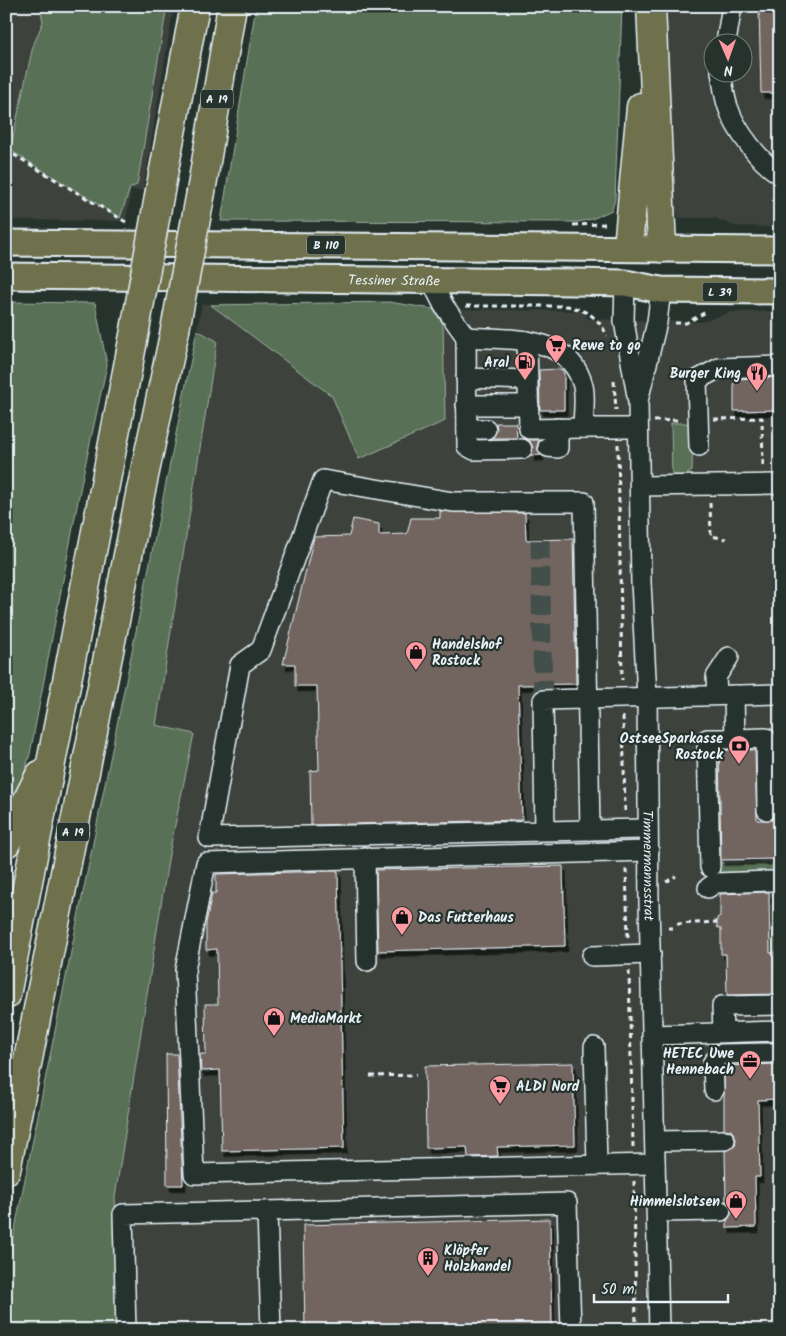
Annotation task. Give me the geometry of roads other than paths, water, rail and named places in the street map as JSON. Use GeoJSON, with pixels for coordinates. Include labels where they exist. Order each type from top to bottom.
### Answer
{"type":"FeatureCollection","features":[{"type":"Feature","properties":{"kind":"highway","name":"A 19"},"geometry":{"type":"LineString","coordinates":[[6,994],[135,330],[194,6]]}},
{"type":"Feature","properties":{"kind":"highway","name":"A 19"},"geometry":{"type":"LineString","coordinates":[[6,1170],[175,330],[201,192],[232,6]]}},
{"type":"Feature","properties":{"kind":"highway"},"geometry":{"type":"LineString","coordinates":[[628,247],[650,6]]}},
{"type":"Feature","properties":{"kind":"highway"},"geometry":{"type":"LineString","coordinates":[[650,6],[662,248]]}},
{"type":"Feature","properties":{"kind":"highway"},"geometry":{"type":"LineString","coordinates":[[6,844],[55,744]]}},
{"type":"Feature","properties":{"kind":"main road","name":"B 110"},"geometry":{"type":"LineString","coordinates":[[6,243],[628,247]]}},
{"type":"Feature","properties":{"kind":"main road"},"geometry":{"type":"LineString","coordinates":[[625,284],[628,247],[780,250]]}},
{"type":"Feature","properties":{"kind":"main road","name":"Timmermannsstrat"},"geometry":{"type":"LineString","coordinates":[[661,290],[662,248]]}},
{"type":"Feature","properties":{"kind":"main road","name":"Tessiner Straße"},"geometry":{"type":"LineString","coordinates":[[6,276],[625,284],[661,290],[780,291]]}},
{"type":"Feature","properties":{"kind":"street"},"geometry":{"type":"LineString","coordinates":[[728,32],[732,6]]}},
{"type":"Feature","properties":{"kind":"street"},"geometry":{"type":"LineString","coordinates":[[723,82],[728,108],[744,138],[772,170],[780,174]]}},
{"type":"Feature","properties":{"kind":"street"},"geometry":{"type":"LineString","coordinates":[[432,282],[444,306],[466,336],[467,446],[474,450],[522,449]]}},
{"type":"Feature","properties":{"kind":"street","name":"Timmermannsstrat"},"geometry":{"type":"LineString","coordinates":[[625,284],[624,321],[638,402],[640,582],[647,697],[648,851],[659,1330]]}},
{"type":"Feature","properties":{"kind":"street","name":"Timmermannsstrat"},"geometry":{"type":"LineString","coordinates":[[638,402],[657,322],[661,290]]}},
{"type":"Feature","properties":{"kind":"street"},"geometry":{"type":"LineString","coordinates":[[466,336],[540,342],[570,359],[583,386],[583,428]]}},
{"type":"Feature","properties":{"kind":"street"},"geometry":{"type":"LineString","coordinates":[[527,341],[529,405],[523,429],[638,425]]}},
{"type":"Feature","properties":{"kind":"street"},"geometry":{"type":"LineString","coordinates":[[699,446],[697,380],[719,368],[780,366]]}},
{"type":"Feature","properties":{"kind":"street"},"geometry":{"type":"LineString","coordinates":[[466,378],[528,380]]}},
{"type":"Feature","properties":{"kind":"street"},"geometry":{"type":"LineString","coordinates":[[466,405],[529,405]]}},
{"type":"Feature","properties":{"kind":"street"},"geometry":{"type":"LineString","coordinates":[[548,447],[558,448],[558,428]]}},
{"type":"Feature","properties":{"kind":"street"},"geometry":{"type":"LineString","coordinates":[[467,429],[486,429]]}},
{"type":"Feature","properties":{"kind":"street"},"geometry":{"type":"LineString","coordinates":[[590,830],[584,502],[453,502],[323,480],[261,650],[240,665],[208,838],[648,829]]}},
{"type":"Feature","properties":{"kind":"street"},"geometry":{"type":"LineString","coordinates":[[640,486],[772,484]]}},
{"type":"Feature","properties":{"kind":"street"},"geometry":{"type":"LineString","coordinates":[[729,657],[716,677],[725,695],[735,739]]}},
{"type":"Feature","properties":{"kind":"street"},"geometry":{"type":"LineString","coordinates":[[545,832],[543,700],[780,694]]}},
{"type":"Feature","properties":{"kind":"street"},"geometry":{"type":"LineString","coordinates":[[710,867],[707,740],[766,738],[767,810]]}},
{"type":"Feature","properties":{"kind":"street"},"geometry":{"type":"LineString","coordinates":[[648,851],[365,857],[206,864],[185,970],[194,1174],[418,1165],[655,1164]]}},
{"type":"Feature","properties":{"kind":"street"},"geometry":{"type":"LineString","coordinates":[[365,857],[367,960]]}},
{"type":"Feature","properties":{"kind":"street"},"geometry":{"type":"LineString","coordinates":[[708,888],[715,883],[772,881]]}},
{"type":"Feature","properties":{"kind":"street"},"geometry":{"type":"LineString","coordinates":[[592,956],[651,954]]}},
{"type":"Feature","properties":{"kind":"street"},"geometry":{"type":"LineString","coordinates":[[730,1054],[722,1006],[780,1005]]}},
{"type":"Feature","properties":{"kind":"street"},"geometry":{"type":"LineString","coordinates":[[653,1034],[780,1031]]}},
{"type":"Feature","properties":{"kind":"street"},"geometry":{"type":"LineString","coordinates":[[594,1047],[597,1165]]}},
{"type":"Feature","properties":{"kind":"street"},"geometry":{"type":"LineString","coordinates":[[714,1090],[713,1062],[721,1054],[775,1053]]}},
{"type":"Feature","properties":{"kind":"street"},"geometry":{"type":"LineString","coordinates":[[655,1141],[725,1140]]}},
{"type":"Feature","properties":{"kind":"street"},"geometry":{"type":"LineString","coordinates":[[126,1330],[123,1214],[568,1203],[571,1330]]}},
{"type":"Feature","properties":{"kind":"street"},"geometry":{"type":"LineString","coordinates":[[267,1211],[271,1330]]}},
{"type":"Feature","properties":{"kind":"street"},"geometry":{"type":"LineString","coordinates":[[657,1212],[721,1211]]}},
{"type":"Feature","properties":{"kind":"tunnel"},"geometry":{"type":"LineString","coordinates":[[540,540],[543,700]]}},
{"type":"Feature","properties":{"kind":"place","name":"Rewe to go"},"geometry":{"type":"Point","coordinates":[556,364]}},
{"type":"Feature","properties":{"kind":"place","name":"Aral"},"geometry":{"type":"Point","coordinates":[525,381]}},
{"type":"Feature","properties":{"kind":"place","name":"Burger King"},"geometry":{"type":"Point","coordinates":[757,392]}},
{"type":"Feature","properties":{"kind":"place","name":"Handelshof Rostock"},"geometry":{"type":"Point","coordinates":[416,671]}},
{"type":"Feature","properties":{"kind":"place","name":"OstseeSparkasse Rostock"},"geometry":{"type":"Point","coordinates":[739,765]}},
{"type":"Feature","properties":{"kind":"place","name":"Das Futterhaus"},"geometry":{"type":"Point","coordinates":[402,936]}},
{"type":"Feature","properties":{"kind":"place","name":"MediaMarkt"},"geometry":{"type":"Point","coordinates":[274,1037]}},
{"type":"Feature","properties":{"kind":"place","name":"HETEC Uwe Hennebach"},"geometry":{"type":"Point","coordinates":[750,1080]}},
{"type":"Feature","properties":{"kind":"place","name":"ALDI Nord"},"geometry":{"type":"Point","coordinates":[500,1105]}},
{"type":"Feature","properties":{"kind":"place","name":"Himmelslotsen"},"geometry":{"type":"Point","coordinates":[736,1220]}},
{"type":"Feature","properties":{"kind":"place","name":"Klöpfer Holzhandel"},"geometry":{"type":"Point","coordinates":[428,1277]}}]}
